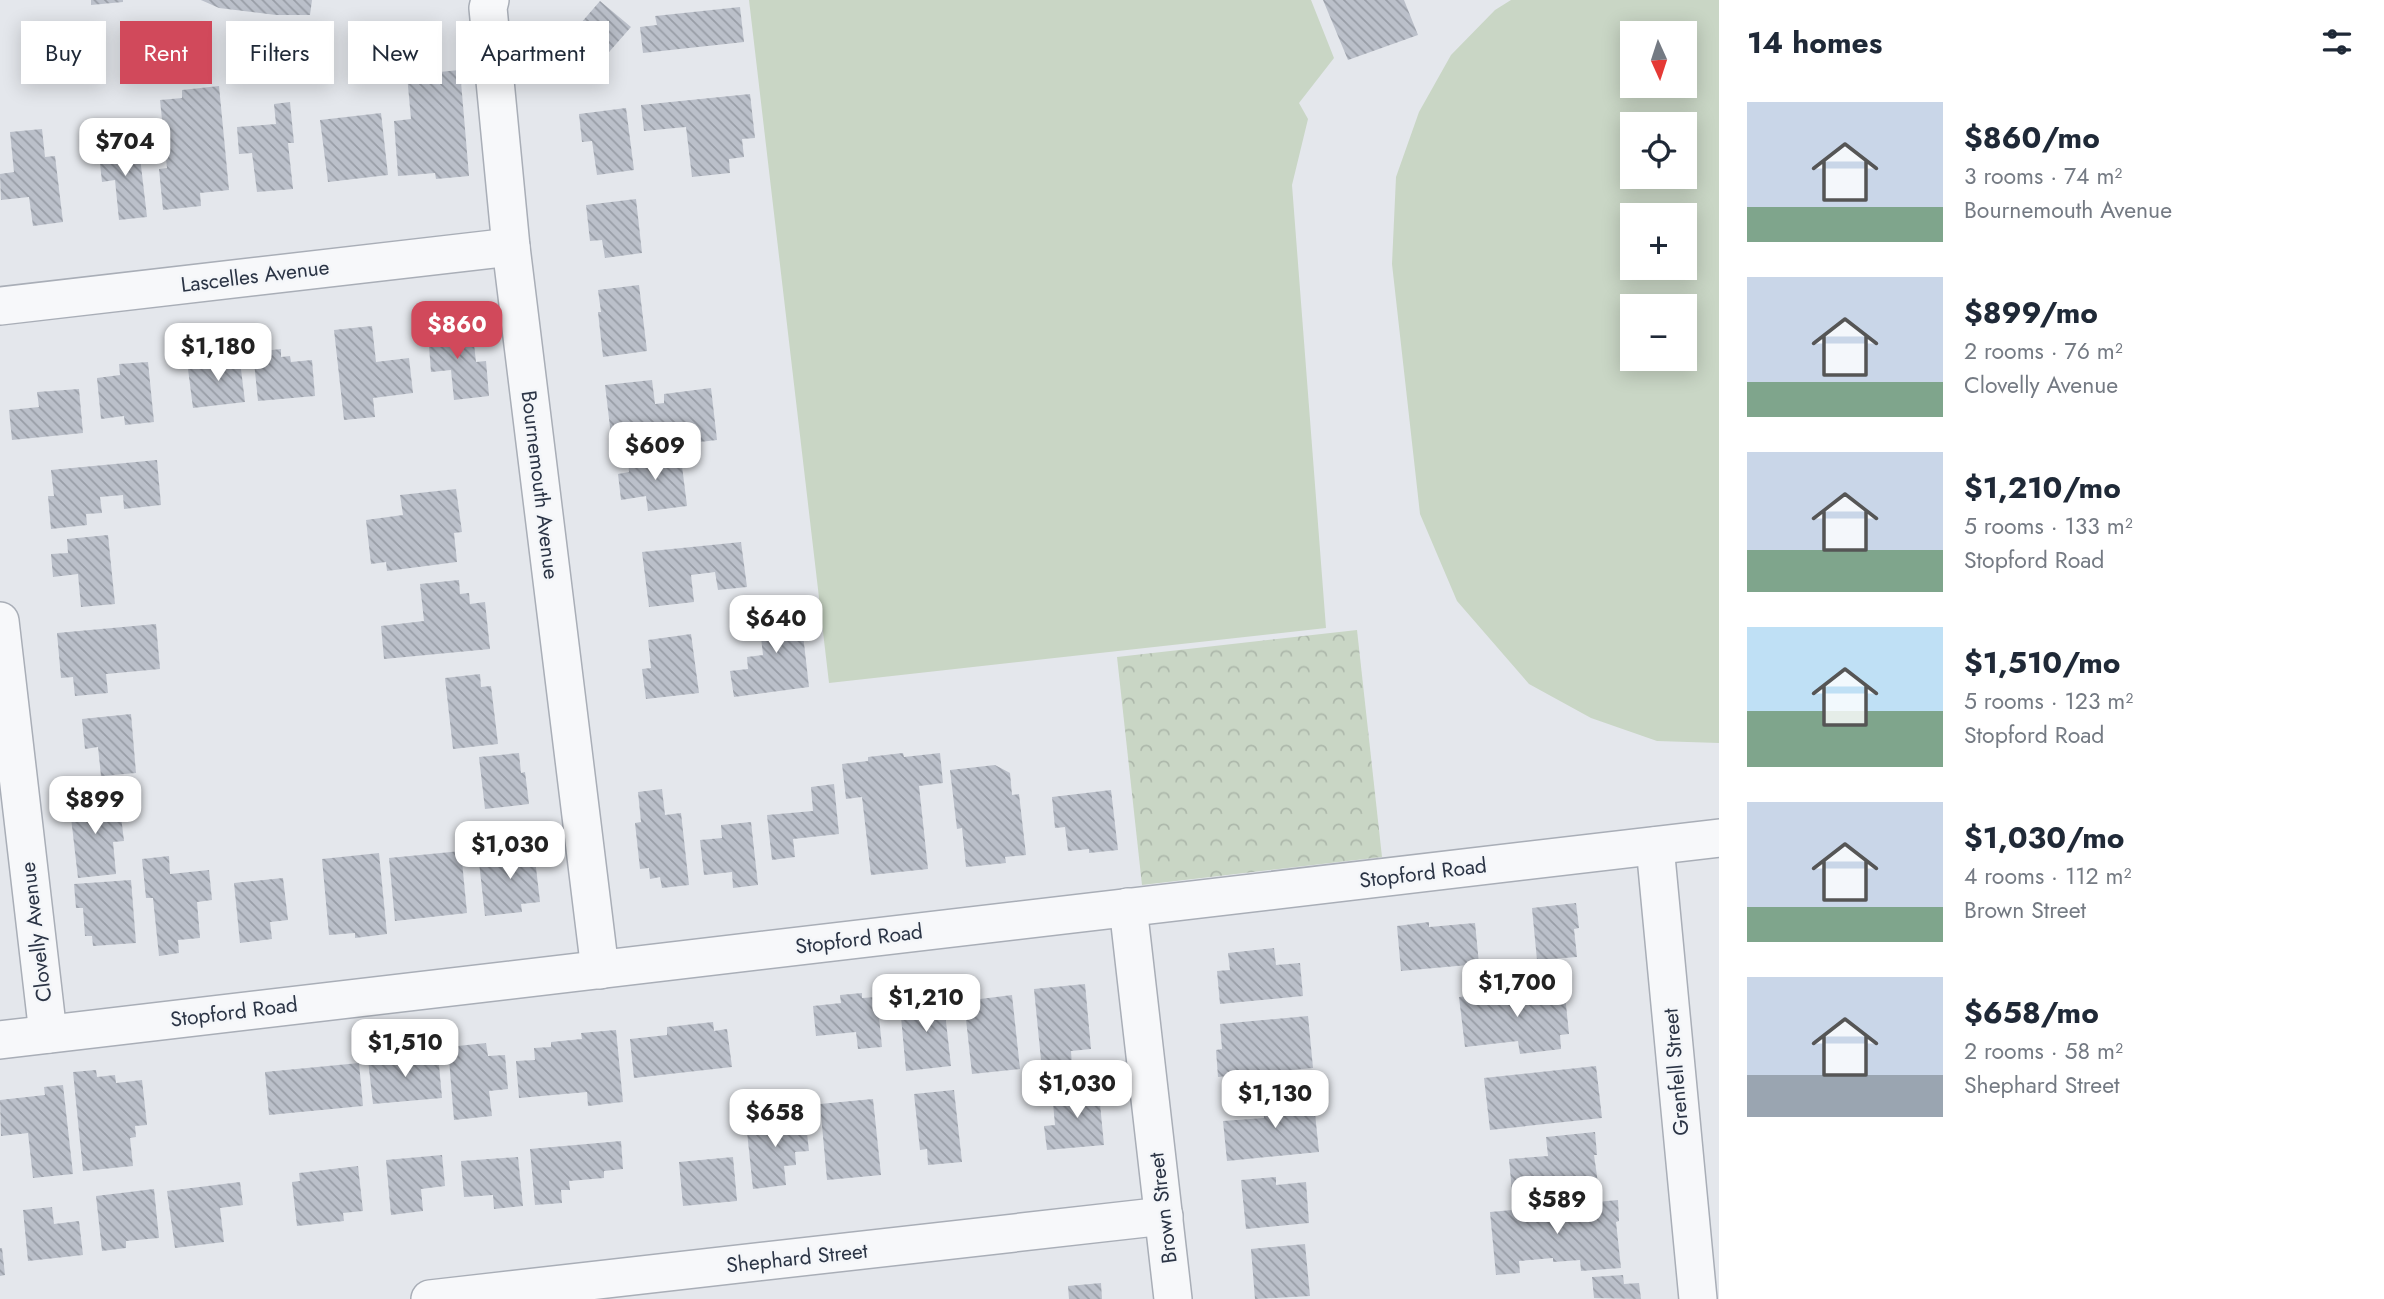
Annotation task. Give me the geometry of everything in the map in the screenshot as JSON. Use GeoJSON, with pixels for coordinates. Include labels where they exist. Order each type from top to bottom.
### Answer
{"type":"FeatureCollection","features":[{"type":"Feature","properties":{"kind":"street","name":"Bournemouth Avenue"},"geometry":{"type":"LineString","coordinates":[[490,0],[488,8],[511,247],[600,970]]}},
{"type":"Feature","properties":{"kind":"street","name":"Lascelles Avenue"},"geometry":{"type":"LineString","coordinates":[[0,306],[511,247]]}},
{"type":"Feature","properties":{"kind":"street","name":"Clovelly Avenue"},"geometry":{"type":"LineString","coordinates":[[0,621],[48,1034]]}},
{"type":"Feature","properties":{"kind":"street","name":"Stopford Road"},"geometry":{"type":"LineString","coordinates":[[0,1040],[1719,838]]}},
{"type":"Feature","properties":{"kind":"street","name":"Grenfell Street"},"geometry":{"type":"LineString","coordinates":[[1655,846],[1698,1299]]}},
{"type":"Feature","properties":{"kind":"street","name":"Brown Street"},"geometry":{"type":"LineString","coordinates":[[1128,907],[1173,1299]]}},
{"type":"Feature","properties":{"kind":"street","name":"Shephard Street"},"geometry":{"type":"LineString","coordinates":[[430,1299],[1164,1216]]}},
{"type":"Feature","properties":{"kind":"green space"},"geometry":{"type":"Polygon","coordinates":[[[749,0],[1311,0],[1334,58],[1299,103],[1308,119],[1292,185],[1326,628],[829,683],[749,0]]]}},
{"type":"Feature","properties":{"kind":"green space"},"geometry":{"type":"Polygon","coordinates":[[[1511,0],[1719,0],[1719,743],[1657,741],[1591,718],[1529,684],[1457,601],[1420,514],[1392,264],[1396,177],[1419,112],[1451,55],[1495,10],[1511,0]]]}},
{"type":"Feature","properties":{"kind":"green space"},"geometry":{"type":"Polygon","coordinates":[[[1357,630],[1382,857],[1142,885],[1117,657],[1357,630]]]}},
{"type":"Feature","properties":{"kind":"building"},"geometry":{"type":"Polygon","coordinates":[[[91,0],[123,0],[123,2],[91,5],[91,0]]]}},
{"type":"Feature","properties":{"kind":"building"},"geometry":{"type":"Polygon","coordinates":[[[201,0],[312,0],[310,15],[276,15],[219,8],[201,0]]]}},
{"type":"Feature","properties":{"kind":"building"},"geometry":{"type":"Polygon","coordinates":[[[1323,0],[1404,0],[1418,35],[1348,60],[1323,0]]]}},
{"type":"Feature","properties":{"kind":"building"},"geometry":{"type":"Polygon","coordinates":[[[600,1],[631,27],[609,52],[609,21],[583,21],[600,1]]]}},
{"type":"Feature","properties":{"kind":"building"},"geometry":{"type":"Polygon","coordinates":[[[740,7],[744,42],[643,53],[640,27],[657,25],[655,16],[740,7]]]}},
{"type":"Feature","properties":{"kind":"building"},"geometry":{"type":"Polygon","coordinates":[[[456,70],[456,84],[461,84],[469,176],[436,179],[435,173],[398,176],[394,121],[411,119],[408,84],[442,84],[442,72],[456,70]]]}},
{"type":"Feature","properties":{"kind":"building"},"geometry":{"type":"Polygon","coordinates":[[[219,86],[229,190],[200,193],[201,206],[163,210],[159,169],[167,168],[160,100],[182,98],[182,90],[219,86]]]}},
{"type":"Feature","properties":{"kind":"building"},"geometry":{"type":"Polygon","coordinates":[[[750,94],[755,138],[742,139],[744,157],[729,159],[730,173],[692,177],[686,127],[644,131],[641,105],[750,94]]]}},
{"type":"Feature","properties":{"kind":"building"},"geometry":{"type":"Polygon","coordinates":[[[290,102],[294,143],[288,143],[293,189],[257,192],[252,153],[239,154],[237,127],[276,124],[274,104],[290,102]]]}},
{"type":"Feature","properties":{"kind":"building"},"geometry":{"type":"Polygon","coordinates":[[[626,108],[634,170],[597,175],[592,141],[582,142],[579,114],[626,108]]]}},
{"type":"Feature","properties":{"kind":"building"},"geometry":{"type":"Polygon","coordinates":[[[381,113],[388,175],[328,182],[320,120],[381,113]]]}},
{"type":"Feature","properties":{"kind":"building"},"geometry":{"type":"Polygon","coordinates":[[[42,129],[45,157],[55,156],[63,222],[33,226],[29,197],[1,200],[0,174],[14,172],[10,132],[42,129]]]}},
{"type":"Feature","properties":{"kind":"building"},"geometry":{"type":"Polygon","coordinates":[[[138,140],[147,217],[119,220],[115,180],[102,182],[99,154],[107,153],[106,143],[138,140]]]}},
{"type":"Feature","properties":{"kind":"building"},"geometry":{"type":"Polygon","coordinates":[[[636,199],[642,253],[605,258],[602,240],[590,241],[586,205],[636,199]]]}},
{"type":"Feature","properties":{"kind":"building"},"geometry":{"type":"Polygon","coordinates":[[[639,285],[647,351],[603,357],[598,290],[639,285]]]}},
{"type":"Feature","properties":{"kind":"building"},"geometry":{"type":"Polygon","coordinates":[[[454,319],[456,339],[463,345],[474,344],[476,362],[486,361],[489,396],[454,400],[451,370],[431,372],[427,321],[454,319]]]}},
{"type":"Feature","properties":{"kind":"building"},"geometry":{"type":"Polygon","coordinates":[[[372,326],[376,362],[409,358],[413,393],[373,398],[375,417],[344,420],[334,330],[372,326]]]}},
{"type":"Feature","properties":{"kind":"building"},"geometry":{"type":"Polygon","coordinates":[[[281,349],[281,357],[290,356],[291,362],[312,360],[315,396],[258,401],[253,352],[281,349]]]}},
{"type":"Feature","properties":{"kind":"building"},"geometry":{"type":"Polygon","coordinates":[[[239,353],[245,402],[193,408],[188,369],[217,366],[215,356],[239,353]]]}},
{"type":"Feature","properties":{"kind":"building"},"geometry":{"type":"Polygon","coordinates":[[[148,362],[154,422],[125,425],[124,416],[101,419],[97,378],[120,375],[119,364],[148,362]]]}},
{"type":"Feature","properties":{"kind":"building"},"geometry":{"type":"Polygon","coordinates":[[[652,380],[655,404],[664,403],[664,394],[711,388],[717,440],[613,452],[605,385],[652,380]]]}},
{"type":"Feature","properties":{"kind":"building"},"geometry":{"type":"Polygon","coordinates":[[[79,389],[83,433],[12,440],[9,410],[39,407],[37,392],[79,389]]]}},
{"type":"Feature","properties":{"kind":"building"},"geometry":{"type":"Polygon","coordinates":[[[677,453],[678,467],[682,466],[687,506],[648,511],[646,496],[621,500],[618,474],[629,472],[628,460],[677,453]]]}},
{"type":"Feature","properties":{"kind":"building"},"geometry":{"type":"Polygon","coordinates":[[[157,460],[161,505],[124,509],[123,495],[100,497],[102,513],[86,514],[87,525],[51,529],[48,496],[54,496],[51,470],[157,460]]]}},
{"type":"Feature","properties":{"kind":"building"},"geometry":{"type":"Polygon","coordinates":[[[456,489],[462,532],[454,533],[457,562],[387,571],[386,562],[371,564],[366,520],[403,515],[400,495],[456,489]]]}},
{"type":"Feature","properties":{"kind":"building"},"geometry":{"type":"Polygon","coordinates":[[[108,535],[115,604],[81,607],[78,574],[53,577],[51,554],[68,553],[67,539],[108,535]]]}},
{"type":"Feature","properties":{"kind":"building"},"geometry":{"type":"Polygon","coordinates":[[[741,542],[747,587],[718,590],[715,572],[691,575],[694,602],[649,607],[642,552],[741,542]]]}},
{"type":"Feature","properties":{"kind":"building"},"geometry":{"type":"Polygon","coordinates":[[[459,580],[460,594],[469,593],[470,604],[485,602],[490,649],[384,659],[381,626],[424,621],[420,584],[459,580]]]}},
{"type":"Feature","properties":{"kind":"building"},"geometry":{"type":"Polygon","coordinates":[[[799,600],[809,687],[734,697],[730,671],[748,669],[747,657],[763,655],[760,628],[767,627],[764,604],[799,600]]]}},
{"type":"Feature","properties":{"kind":"building"},"geometry":{"type":"Polygon","coordinates":[[[156,624],[160,669],[106,674],[108,693],[75,696],[73,677],[61,678],[57,633],[156,624]]]}},
{"type":"Feature","properties":{"kind":"building"},"geometry":{"type":"Polygon","coordinates":[[[691,634],[699,693],[646,699],[642,669],[651,668],[648,640],[691,634]]]}},
{"type":"Feature","properties":{"kind":"building"},"geometry":{"type":"Polygon","coordinates":[[[480,674],[481,687],[491,686],[498,744],[453,749],[445,678],[480,674]]]}},
{"type":"Feature","properties":{"kind":"building"},"geometry":{"type":"Polygon","coordinates":[[[131,714],[136,773],[101,776],[98,747],[85,749],[82,719],[131,714]]]}},
{"type":"Feature","properties":{"kind":"building"},"geometry":{"type":"Polygon","coordinates":[[[519,753],[521,773],[525,772],[529,804],[485,809],[479,757],[519,753]]]}},
{"type":"Feature","properties":{"kind":"building"},"geometry":{"type":"Polygon","coordinates":[[[903,753],[904,757],[940,753],[943,783],[919,786],[928,869],[871,875],[862,797],[846,799],[842,764],[868,761],[868,757],[903,753]]]}},
{"type":"Feature","properties":{"kind":"building"},"geometry":{"type":"Polygon","coordinates":[[[995,765],[1010,773],[1012,795],[1019,794],[1026,855],[1005,857],[1006,863],[966,867],[962,828],[957,829],[950,770],[995,765]]]}},
{"type":"Feature","properties":{"kind":"building"},"geometry":{"type":"Polygon","coordinates":[[[834,784],[839,834],[793,839],[795,857],[772,860],[767,815],[813,811],[811,787],[834,784]]]}},
{"type":"Feature","properties":{"kind":"building"},"geometry":{"type":"Polygon","coordinates":[[[662,789],[665,815],[681,813],[689,885],[662,888],[660,877],[650,879],[649,868],[640,869],[635,823],[641,822],[638,792],[662,789]]]}},
{"type":"Feature","properties":{"kind":"building"},"geometry":{"type":"Polygon","coordinates":[[[1111,790],[1118,850],[1089,853],[1089,849],[1068,851],[1065,827],[1055,828],[1052,797],[1111,790]]]}},
{"type":"Feature","properties":{"kind":"building"},"geometry":{"type":"Polygon","coordinates":[[[105,796],[107,809],[120,808],[124,841],[113,842],[116,874],[78,878],[69,800],[105,796]]]}},
{"type":"Feature","properties":{"kind":"building"},"geometry":{"type":"Polygon","coordinates":[[[751,822],[758,885],[733,888],[732,872],[704,875],[700,840],[722,838],[721,825],[751,822]]]}},
{"type":"Feature","properties":{"kind":"building"},"geometry":{"type":"Polygon","coordinates":[[[533,842],[540,902],[521,904],[522,912],[485,916],[479,862],[507,859],[506,845],[533,842]]]}},
{"type":"Feature","properties":{"kind":"building"},"geometry":{"type":"Polygon","coordinates":[[[461,851],[467,913],[395,921],[389,858],[461,851]]]}},
{"type":"Feature","properties":{"kind":"building"},"geometry":{"type":"Polygon","coordinates":[[[379,853],[387,934],[355,938],[355,933],[329,935],[322,859],[379,853]]]}},
{"type":"Feature","properties":{"kind":"building"},"geometry":{"type":"Polygon","coordinates":[[[169,856],[170,874],[209,870],[212,900],[197,902],[200,938],[178,940],[179,953],[159,956],[153,898],[146,898],[142,859],[169,856]]]}},
{"type":"Feature","properties":{"kind":"building"},"geometry":{"type":"Polygon","coordinates":[[[283,878],[288,920],[270,922],[272,939],[240,943],[234,883],[283,878]]]}},
{"type":"Feature","properties":{"kind":"building"},"geometry":{"type":"Polygon","coordinates":[[[131,880],[136,943],[93,946],[92,936],[85,936],[83,908],[76,908],[74,884],[131,880]]]}},
{"type":"Feature","properties":{"kind":"building"},"geometry":{"type":"Polygon","coordinates":[[[1576,903],[1579,928],[1574,929],[1577,957],[1537,960],[1532,908],[1576,903]]]}},
{"type":"Feature","properties":{"kind":"building"},"geometry":{"type":"Polygon","coordinates":[[[1429,922],[1429,927],[1475,923],[1479,964],[1401,971],[1397,926],[1429,922]]]}},
{"type":"Feature","properties":{"kind":"building"},"geometry":{"type":"Polygon","coordinates":[[[1274,948],[1276,965],[1300,963],[1303,996],[1220,1004],[1217,971],[1230,970],[1228,953],[1274,948]]]}},
{"type":"Feature","properties":{"kind":"building"},"geometry":{"type":"Polygon","coordinates":[[[1085,984],[1091,1049],[1071,1051],[1072,1067],[1042,1070],[1034,989],[1085,984]]]}},
{"type":"Feature","properties":{"kind":"building"},"geometry":{"type":"Polygon","coordinates":[[[1564,985],[1569,1034],[1560,1035],[1561,1049],[1520,1054],[1518,1041],[1465,1047],[1459,997],[1564,985]]]}},
{"type":"Feature","properties":{"kind":"building"},"geometry":{"type":"Polygon","coordinates":[[[862,993],[862,998],[877,997],[882,1047],[858,1049],[856,1032],[816,1036],[813,1006],[841,1003],[840,995],[862,993]]]}},
{"type":"Feature","properties":{"kind":"building"},"geometry":{"type":"Polygon","coordinates":[[[943,995],[951,1066],[906,1071],[901,1017],[911,1016],[909,998],[943,995]]]}},
{"type":"Feature","properties":{"kind":"building"},"geometry":{"type":"Polygon","coordinates":[[[1012,995],[1020,1069],[972,1074],[964,1001],[1012,995]]]}},
{"type":"Feature","properties":{"kind":"building"},"geometry":{"type":"Polygon","coordinates":[[[1308,1016],[1313,1068],[1218,1077],[1216,1050],[1222,1049],[1220,1024],[1308,1016]]]}},
{"type":"Feature","properties":{"kind":"building"},"geometry":{"type":"Polygon","coordinates":[[[713,1022],[714,1031],[727,1029],[732,1067],[634,1078],[630,1039],[667,1035],[667,1027],[713,1022]]]}},
{"type":"Feature","properties":{"kind":"building"},"geometry":{"type":"Polygon","coordinates":[[[616,1030],[623,1102],[588,1106],[587,1092],[519,1098],[516,1061],[535,1060],[534,1048],[551,1047],[551,1042],[582,1039],[581,1033],[616,1030]]]}},
{"type":"Feature","properties":{"kind":"building"},"geometry":{"type":"Polygon","coordinates":[[[486,1043],[488,1056],[505,1055],[508,1089],[489,1091],[492,1116],[454,1120],[448,1047],[486,1043]]]}},
{"type":"Feature","properties":{"kind":"building"},"geometry":{"type":"Polygon","coordinates":[[[438,1054],[442,1098],[373,1104],[368,1060],[438,1054]]]}},
{"type":"Feature","properties":{"kind":"building"},"geometry":{"type":"Polygon","coordinates":[[[359,1063],[363,1106],[269,1115],[265,1072],[359,1063]]]}},
{"type":"Feature","properties":{"kind":"building"},"geometry":{"type":"Polygon","coordinates":[[[1596,1066],[1602,1118],[1490,1130],[1484,1078],[1596,1066]]]}},
{"type":"Feature","properties":{"kind":"building"},"geometry":{"type":"Polygon","coordinates":[[[96,1070],[97,1077],[115,1075],[116,1083],[142,1080],[147,1125],[135,1126],[136,1137],[130,1138],[133,1166],[83,1171],[73,1072],[96,1070]]]}},
{"type":"Feature","properties":{"kind":"building"},"geometry":{"type":"Polygon","coordinates":[[[63,1085],[73,1174],[33,1178],[28,1133],[1,1136],[0,1100],[45,1095],[44,1087],[63,1085]]]}},
{"type":"Feature","properties":{"kind":"building"},"geometry":{"type":"Polygon","coordinates":[[[1102,1085],[1104,1103],[1100,1104],[1104,1145],[1047,1150],[1044,1126],[1055,1125],[1053,1103],[1068,1101],[1067,1089],[1102,1085]]]}},
{"type":"Feature","properties":{"kind":"building"},"geometry":{"type":"Polygon","coordinates":[[[954,1090],[962,1162],[928,1165],[927,1149],[920,1150],[914,1094],[954,1090]]]}},
{"type":"Feature","properties":{"kind":"building"},"geometry":{"type":"Polygon","coordinates":[[[1313,1094],[1319,1152],[1227,1161],[1223,1121],[1264,1118],[1263,1098],[1313,1094]]]}},
{"type":"Feature","properties":{"kind":"building"},"geometry":{"type":"Polygon","coordinates":[[[873,1099],[881,1175],[827,1180],[820,1104],[873,1099]]]}},
{"type":"Feature","properties":{"kind":"building"},"geometry":{"type":"Polygon","coordinates":[[[805,1116],[809,1151],[795,1152],[796,1165],[784,1166],[786,1185],[753,1189],[746,1122],[805,1116]]]}},
{"type":"Feature","properties":{"kind":"building"},"geometry":{"type":"Polygon","coordinates":[[[1595,1132],[1597,1155],[1594,1155],[1598,1183],[1512,1192],[1509,1159],[1548,1156],[1546,1137],[1595,1132]]]}},
{"type":"Feature","properties":{"kind":"building"},"geometry":{"type":"Polygon","coordinates":[[[621,1141],[623,1169],[604,1171],[604,1178],[569,1181],[570,1190],[561,1190],[562,1203],[535,1205],[530,1149],[621,1141]]]}},
{"type":"Feature","properties":{"kind":"building"},"geometry":{"type":"Polygon","coordinates":[[[442,1155],[445,1186],[421,1189],[423,1211],[391,1215],[386,1160],[442,1155]]]}},
{"type":"Feature","properties":{"kind":"building"},"geometry":{"type":"Polygon","coordinates":[[[518,1157],[523,1206],[494,1209],[493,1195],[464,1197],[461,1161],[518,1157]]]}},
{"type":"Feature","properties":{"kind":"building"},"geometry":{"type":"Polygon","coordinates":[[[733,1157],[737,1201],[683,1206],[679,1162],[733,1157]]]}},
{"type":"Feature","properties":{"kind":"building"},"geometry":{"type":"Polygon","coordinates":[[[358,1166],[363,1211],[343,1213],[344,1221],[297,1226],[292,1182],[300,1181],[299,1173],[358,1166]]]}},
{"type":"Feature","properties":{"kind":"building"},"geometry":{"type":"Polygon","coordinates":[[[1276,1177],[1276,1185],[1306,1182],[1309,1223],[1246,1229],[1241,1180],[1276,1177]]]}},
{"type":"Feature","properties":{"kind":"building"},"geometry":{"type":"Polygon","coordinates":[[[240,1182],[243,1205],[220,1208],[224,1242],[175,1248],[167,1191],[240,1182]]]}},
{"type":"Feature","properties":{"kind":"building"},"geometry":{"type":"Polygon","coordinates":[[[154,1189],[159,1238],[126,1241],[126,1248],[102,1251],[96,1196],[154,1189]]]}},
{"type":"Feature","properties":{"kind":"building"},"geometry":{"type":"Polygon","coordinates":[[[1618,1200],[1619,1221],[1616,1222],[1621,1268],[1581,1271],[1580,1260],[1553,1262],[1553,1258],[1519,1261],[1520,1273],[1496,1275],[1490,1212],[1618,1200]]]}},
{"type":"Feature","properties":{"kind":"building"},"geometry":{"type":"Polygon","coordinates":[[[52,1207],[54,1224],[79,1221],[83,1255],[28,1261],[23,1210],[52,1207]]]}},
{"type":"Feature","properties":{"kind":"building"},"geometry":{"type":"Polygon","coordinates":[[[1305,1244],[1310,1296],[1255,1299],[1251,1249],[1305,1244]]]}},
{"type":"Feature","properties":{"kind":"building"},"geometry":{"type":"Polygon","coordinates":[[[0,1248],[5,1275],[0,1276],[0,1248]]]}},
{"type":"Feature","properties":{"kind":"building"},"geometry":{"type":"Polygon","coordinates":[[[1623,1275],[1624,1284],[1639,1283],[1641,1299],[1594,1298],[1592,1277],[1623,1275]]]}},
{"type":"Feature","properties":{"kind":"building"},"geometry":{"type":"Polygon","coordinates":[[[1101,1283],[1102,1299],[1069,1299],[1068,1286],[1101,1283]]]}}]}
